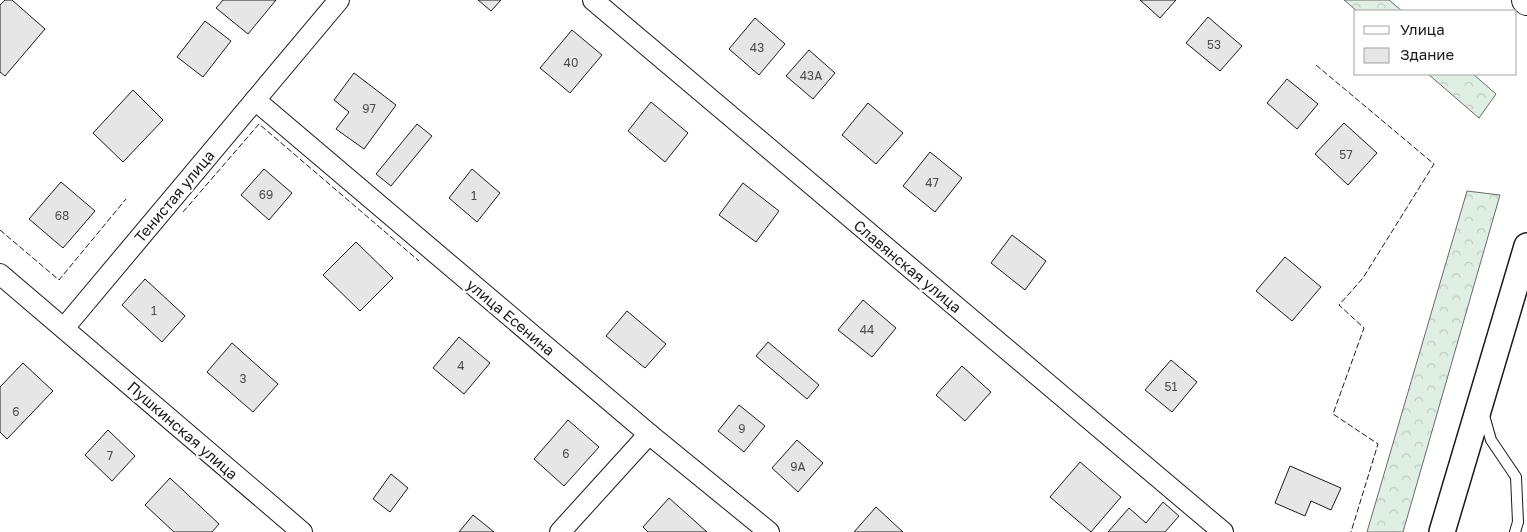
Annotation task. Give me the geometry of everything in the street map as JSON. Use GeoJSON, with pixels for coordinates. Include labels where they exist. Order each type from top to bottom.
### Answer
{"type":"FeatureCollection","features":[{"type":"Feature","properties":{"kind":"street","name":"Тенистая улица"},"geometry":{"type":"LineString","coordinates":[[64,328],[339,0]]}},
{"type":"Feature","properties":{"kind":"street","name":"Славянская улица"},"geometry":{"type":"LineString","coordinates":[[593,0],[1223,532]]}},
{"type":"Feature","properties":{"kind":"street","name":"улица Есенина"},"geometry":{"type":"LineString","coordinates":[[255,100],[649,434],[769,532]]}},
{"type":"Feature","properties":{"kind":"street"},"geometry":{"type":"LineString","coordinates":[[1442,532],[1480,404],[1523,278],[1527,246]]}},
{"type":"Feature","properties":{"kind":"street"},"geometry":{"type":"LineString","coordinates":[[0,274],[64,328]]}},
{"type":"Feature","properties":{"kind":"street","name":"Пушкинская улица"},"geometry":{"type":"LineString","coordinates":[[64,328],[302,532]]}},
{"type":"Feature","properties":{"kind":"street"},"geometry":{"type":"LineString","coordinates":[[560,532],[649,434]]}},
{"type":"Feature","properties":{"kind":"lane"},"geometry":{"type":"LineString","coordinates":[[1480,404],[1491,440],[1516,477],[1518,522],[1515,532]]}},
{"type":"Feature","properties":{"kind":"green space"},"geometry":{"type":"Polygon","coordinates":[[[1344,0],[1389,0],[1401,10],[1356,10],[1344,0]]]}},
{"type":"Feature","properties":{"kind":"green space"},"geometry":{"type":"Polygon","coordinates":[[[1429,75],[1474,75],[1496,94],[1479,118],[1429,75]]]}},
{"type":"Feature","properties":{"kind":"green space"},"geometry":{"type":"Polygon","coordinates":[[[1467,191],[1500,195],[1403,532],[1367,532],[1467,191]]]}},
{"type":"Feature","properties":{"kind":"building"},"geometry":{"type":"Polygon","coordinates":[[[5,0],[12,0],[45,29],[5,76],[0,72],[0,5],[5,0]]]}},
{"type":"Feature","properties":{"kind":"building"},"geometry":{"type":"Polygon","coordinates":[[[223,0],[276,0],[248,34],[216,8],[223,0]]]}},
{"type":"Feature","properties":{"kind":"building"},"geometry":{"type":"Polygon","coordinates":[[[478,0],[501,0],[491,11],[478,0]]]}},
{"type":"Feature","properties":{"kind":"building"},"geometry":{"type":"Polygon","coordinates":[[[1140,0],[1176,0],[1160,18],[1140,0]]]}},
{"type":"Feature","properties":{"kind":"building"},"geometry":{"type":"Polygon","coordinates":[[[1208,17],[1242,46],[1220,71],[1186,43],[1208,17]]]}},
{"type":"Feature","properties":{"kind":"building"},"geometry":{"type":"Polygon","coordinates":[[[755,18],[785,44],[759,75],[729,49],[755,18]]]}},
{"type":"Feature","properties":{"kind":"building"},"geometry":{"type":"Polygon","coordinates":[[[205,21],[231,41],[203,77],[177,57],[205,21]]]}},
{"type":"Feature","properties":{"kind":"building"},"geometry":{"type":"Polygon","coordinates":[[[572,30],[602,55],[570,93],[540,68],[572,30]]]}},
{"type":"Feature","properties":{"kind":"building"},"geometry":{"type":"Polygon","coordinates":[[[809,50],[835,73],[813,99],[786,76],[809,50]]]}},
{"type":"Feature","properties":{"kind":"building"},"geometry":{"type":"Polygon","coordinates":[[[354,73],[396,105],[364,149],[336,129],[349,112],[334,100],[354,73]]]}},
{"type":"Feature","properties":{"kind":"building"},"geometry":{"type":"Polygon","coordinates":[[[1287,79],[1318,104],[1297,129],[1267,103],[1287,79]]]}},
{"type":"Feature","properties":{"kind":"building"},"geometry":{"type":"Polygon","coordinates":[[[133,90],[163,120],[123,162],[93,133],[133,90]]]}},
{"type":"Feature","properties":{"kind":"building"},"geometry":{"type":"Polygon","coordinates":[[[651,102],[688,133],[665,162],[628,131],[651,102]]]}},
{"type":"Feature","properties":{"kind":"building"},"geometry":{"type":"Polygon","coordinates":[[[868,103],[903,133],[876,164],[842,135],[868,103]]]}},
{"type":"Feature","properties":{"kind":"building"},"geometry":{"type":"Polygon","coordinates":[[[1344,123],[1377,153],[1348,185],[1315,154],[1344,123]]]}},
{"type":"Feature","properties":{"kind":"building"},"geometry":{"type":"Polygon","coordinates":[[[417,124],[432,136],[391,186],[376,174],[417,124]]]}},
{"type":"Feature","properties":{"kind":"building"},"geometry":{"type":"Polygon","coordinates":[[[930,152],[962,178],[935,212],[903,186],[930,152]]]}},
{"type":"Feature","properties":{"kind":"building"},"geometry":{"type":"Polygon","coordinates":[[[264,169],[292,193],[269,220],[241,195],[264,169]]]}},
{"type":"Feature","properties":{"kind":"building"},"geometry":{"type":"Polygon","coordinates":[[[472,169],[500,193],[477,222],[449,198],[472,169]]]}},
{"type":"Feature","properties":{"kind":"building"},"geometry":{"type":"Polygon","coordinates":[[[61,182],[95,211],[63,248],[29,219],[61,182]]]}},
{"type":"Feature","properties":{"kind":"building"},"geometry":{"type":"Polygon","coordinates":[[[743,183],[779,211],[756,242],[719,215],[743,183]]]}},
{"type":"Feature","properties":{"kind":"building"},"geometry":{"type":"Polygon","coordinates":[[[1012,235],[1046,261],[1025,290],[991,263],[1012,235]]]}},
{"type":"Feature","properties":{"kind":"building"},"geometry":{"type":"Polygon","coordinates":[[[356,242],[393,278],[360,311],[323,275],[356,242]]]}},
{"type":"Feature","properties":{"kind":"building"},"geometry":{"type":"Polygon","coordinates":[[[1285,257],[1321,287],[1292,321],[1256,291],[1285,257]]]}},
{"type":"Feature","properties":{"kind":"building"},"geometry":{"type":"Polygon","coordinates":[[[145,279],[185,316],[162,342],[122,305],[145,279]]]}},
{"type":"Feature","properties":{"kind":"building"},"geometry":{"type":"Polygon","coordinates":[[[863,300],[896,328],[872,357],[838,330],[863,300]]]}},
{"type":"Feature","properties":{"kind":"building"},"geometry":{"type":"Polygon","coordinates":[[[627,311],[666,344],[645,368],[606,336],[627,311]]]}},
{"type":"Feature","properties":{"kind":"building"},"geometry":{"type":"Polygon","coordinates":[[[459,337],[490,363],[464,394],[433,368],[459,337]]]}},
{"type":"Feature","properties":{"kind":"building"},"geometry":{"type":"Polygon","coordinates":[[[768,342],[819,385],[807,399],[756,356],[768,342]]]}},
{"type":"Feature","properties":{"kind":"building"},"geometry":{"type":"Polygon","coordinates":[[[232,343],[278,384],[253,412],[207,372],[232,343]]]}},
{"type":"Feature","properties":{"kind":"building"},"geometry":{"type":"Polygon","coordinates":[[[1171,360],[1197,382],[1172,412],[1145,390],[1171,360]]]}},
{"type":"Feature","properties":{"kind":"building"},"geometry":{"type":"Polygon","coordinates":[[[23,363],[53,391],[7,439],[0,432],[0,387],[23,363]]]}},
{"type":"Feature","properties":{"kind":"building"},"geometry":{"type":"Polygon","coordinates":[[[962,366],[991,392],[965,421],[936,395],[962,366]]]}},
{"type":"Feature","properties":{"kind":"building"},"geometry":{"type":"Polygon","coordinates":[[[739,405],[765,426],[744,452],[718,431],[739,405]]]}},
{"type":"Feature","properties":{"kind":"building"},"geometry":{"type":"Polygon","coordinates":[[[568,420],[599,447],[564,486],[534,459],[568,420]]]}},
{"type":"Feature","properties":{"kind":"building"},"geometry":{"type":"Polygon","coordinates":[[[108,430],[135,456],[112,481],[85,455],[108,430]]]}},
{"type":"Feature","properties":{"kind":"building"},"geometry":{"type":"Polygon","coordinates":[[[797,440],[823,463],[798,492],[772,468],[797,440]]]}},
{"type":"Feature","properties":{"kind":"building"},"geometry":{"type":"Polygon","coordinates":[[[1080,462],[1121,497],[1091,532],[1050,497],[1080,462]]]}},
{"type":"Feature","properties":{"kind":"building"},"geometry":{"type":"Polygon","coordinates":[[[1290,466],[1341,488],[1331,510],[1311,501],[1305,516],[1275,503],[1290,466]]]}},
{"type":"Feature","properties":{"kind":"building"},"geometry":{"type":"Polygon","coordinates":[[[391,474],[408,488],[390,512],[373,499],[391,474]]]}},
{"type":"Feature","properties":{"kind":"building"},"geometry":{"type":"Polygon","coordinates":[[[170,478],[219,524],[212,532],[174,532],[145,505],[170,478]]]}},
{"type":"Feature","properties":{"kind":"building"},"geometry":{"type":"Polygon","coordinates":[[[669,498],[707,532],[648,532],[643,527],[669,498]]]}},
{"type":"Feature","properties":{"kind":"building"},"geometry":{"type":"Polygon","coordinates":[[[1163,502],[1179,516],[1165,532],[1108,532],[1129,508],[1146,523],[1163,502]]]}},
{"type":"Feature","properties":{"kind":"building"},"geometry":{"type":"Polygon","coordinates":[[[876,507],[903,532],[854,532],[876,507]]]}},
{"type":"Feature","properties":{"kind":"building"},"geometry":{"type":"Polygon","coordinates":[[[473,515],[494,532],[459,532],[473,515]]]}},
{"type":"Feature","properties":{"kind":"fence"},"geometry":{"type":"LineString","coordinates":[[1316,65],[1434,164],[1363,278],[1339,305],[1364,328],[1333,414],[1378,444],[1351,532]]}},
{"type":"Feature","properties":{"kind":"fence"},"geometry":{"type":"LineString","coordinates":[[183,212],[259,124],[419,261]]}},
{"type":"Feature","properties":{"kind":"fence"},"geometry":{"type":"LineString","coordinates":[[0,230],[59,280],[126,199]]}}]}
